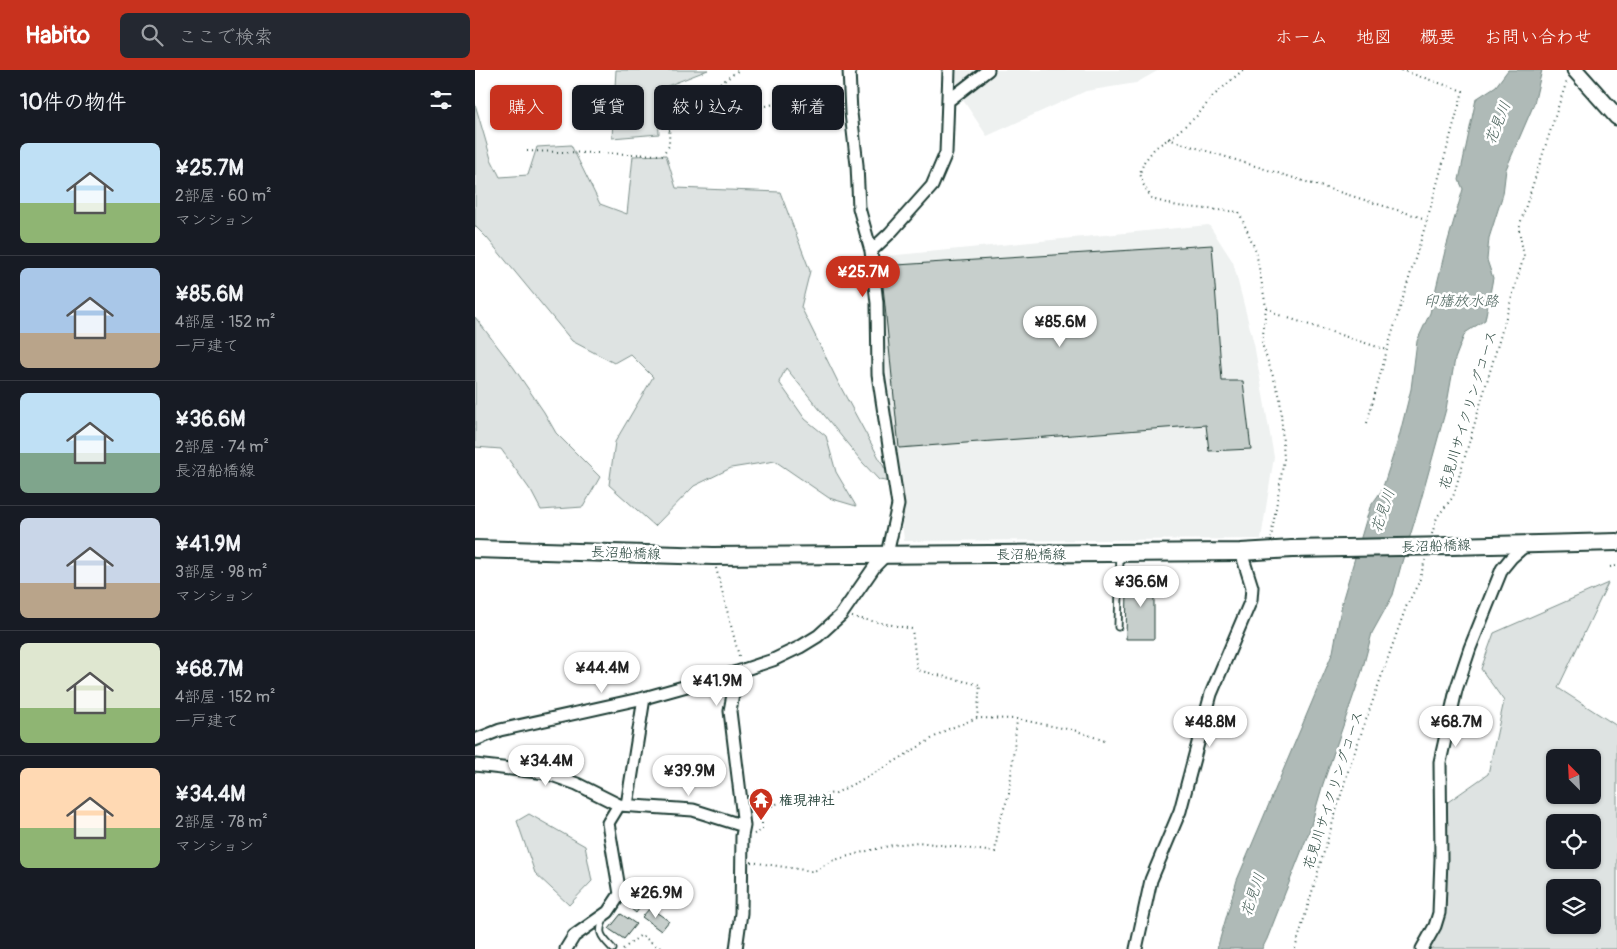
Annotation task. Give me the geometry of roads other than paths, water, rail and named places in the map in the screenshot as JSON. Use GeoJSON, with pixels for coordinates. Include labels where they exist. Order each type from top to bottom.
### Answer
{"type":"FeatureCollection","features":[{"type":"Feature","properties":{"kind":"main road","name":"長沼船橋線"},"geometry":{"type":"LineString","coordinates":[[475,549],[713,556],[1241,552],[1292,549],[1617,542]]}},
{"type":"Feature","properties":{"kind":"street"},"geometry":{"type":"LineString","coordinates":[[475,740],[500,730],[644,698],[740,672],[801,647],[818,636],[841,615],[875,566],[887,554],[898,506],[878,374],[877,303],[871,251],[859,208],[849,70]]}},
{"type":"Feature","properties":{"kind":"street"},"geometry":{"type":"LineString","coordinates":[[871,251],[890,233],[932,186],[946,153],[949,70]]}},
{"type":"Feature","properties":{"kind":"street"},"geometry":{"type":"LineString","coordinates":[[948,101],[988,70]]}},
{"type":"Feature","properties":{"kind":"street"},"geometry":{"type":"LineString","coordinates":[[1572,74],[1590,87],[1617,117]]}},
{"type":"Feature","properties":{"kind":"street"},"geometry":{"type":"LineString","coordinates":[[1422,949],[1435,926],[1439,912],[1441,859],[1440,762],[1456,690],[1470,648],[1502,569],[1528,543]]}},
{"type":"Feature","properties":{"kind":"street"},"geometry":{"type":"LineString","coordinates":[[1136,949],[1151,880],[1180,811],[1211,694],[1251,600],[1252,587],[1241,552]]}},
{"type":"Feature","properties":{"kind":"street"},"geometry":{"type":"LineString","coordinates":[[736,949],[741,913],[741,861],[746,828],[730,711],[740,672]]}},
{"type":"Feature","properties":{"kind":"street"},"geometry":{"type":"LineString","coordinates":[[566,949],[574,936],[608,912],[620,894],[608,823],[623,805],[644,698]]}},
{"type":"Feature","properties":{"kind":"street"},"geometry":{"type":"LineString","coordinates":[[475,765],[546,773],[577,784],[623,805],[693,810],[746,828]]}},
{"type":"Feature","properties":{"kind":"lane"},"geometry":{"type":"LineString","coordinates":[[1118,628],[1120,553]]}},
{"type":"Feature","properties":{"kind":"lane"},"geometry":{"type":"LineString","coordinates":[[608,912],[600,927],[601,936],[613,949]]}},
{"type":"Feature","properties":{"kind":"water","name":"印旛放水路"},"geometry":{"type":"Polygon","coordinates":[[[1508,70],[1542,70],[1534,104],[1506,169],[1503,194],[1489,238],[1487,260],[1493,278],[1485,320],[1465,333],[1455,359],[1446,409],[1393,595],[1372,633],[1362,671],[1323,784],[1309,832],[1267,939],[1262,949],[1217,949],[1237,880],[1333,652],[1343,598],[1370,507],[1382,490],[1399,437],[1411,389],[1417,341],[1430,313],[1463,189],[1459,180],[1476,99],[1496,86],[1508,70]]]}},
{"type":"Feature","properties":{"kind":"place","name":"権現神社"},"geometry":{"type":"Point","coordinates":[761,821]}},
{"type":"Feature","properties":{"kind":"water label","name":"花見川"},"geometry":{"type":"Point","coordinates":[1498,123]}},
{"type":"Feature","properties":{"kind":"water label","name":"花見川"},"geometry":{"type":"Point","coordinates":[1383,511]}},
{"type":"Feature","properties":{"kind":"water label","name":"花見川"},"geometry":{"type":"Point","coordinates":[1253,895]}}]}
